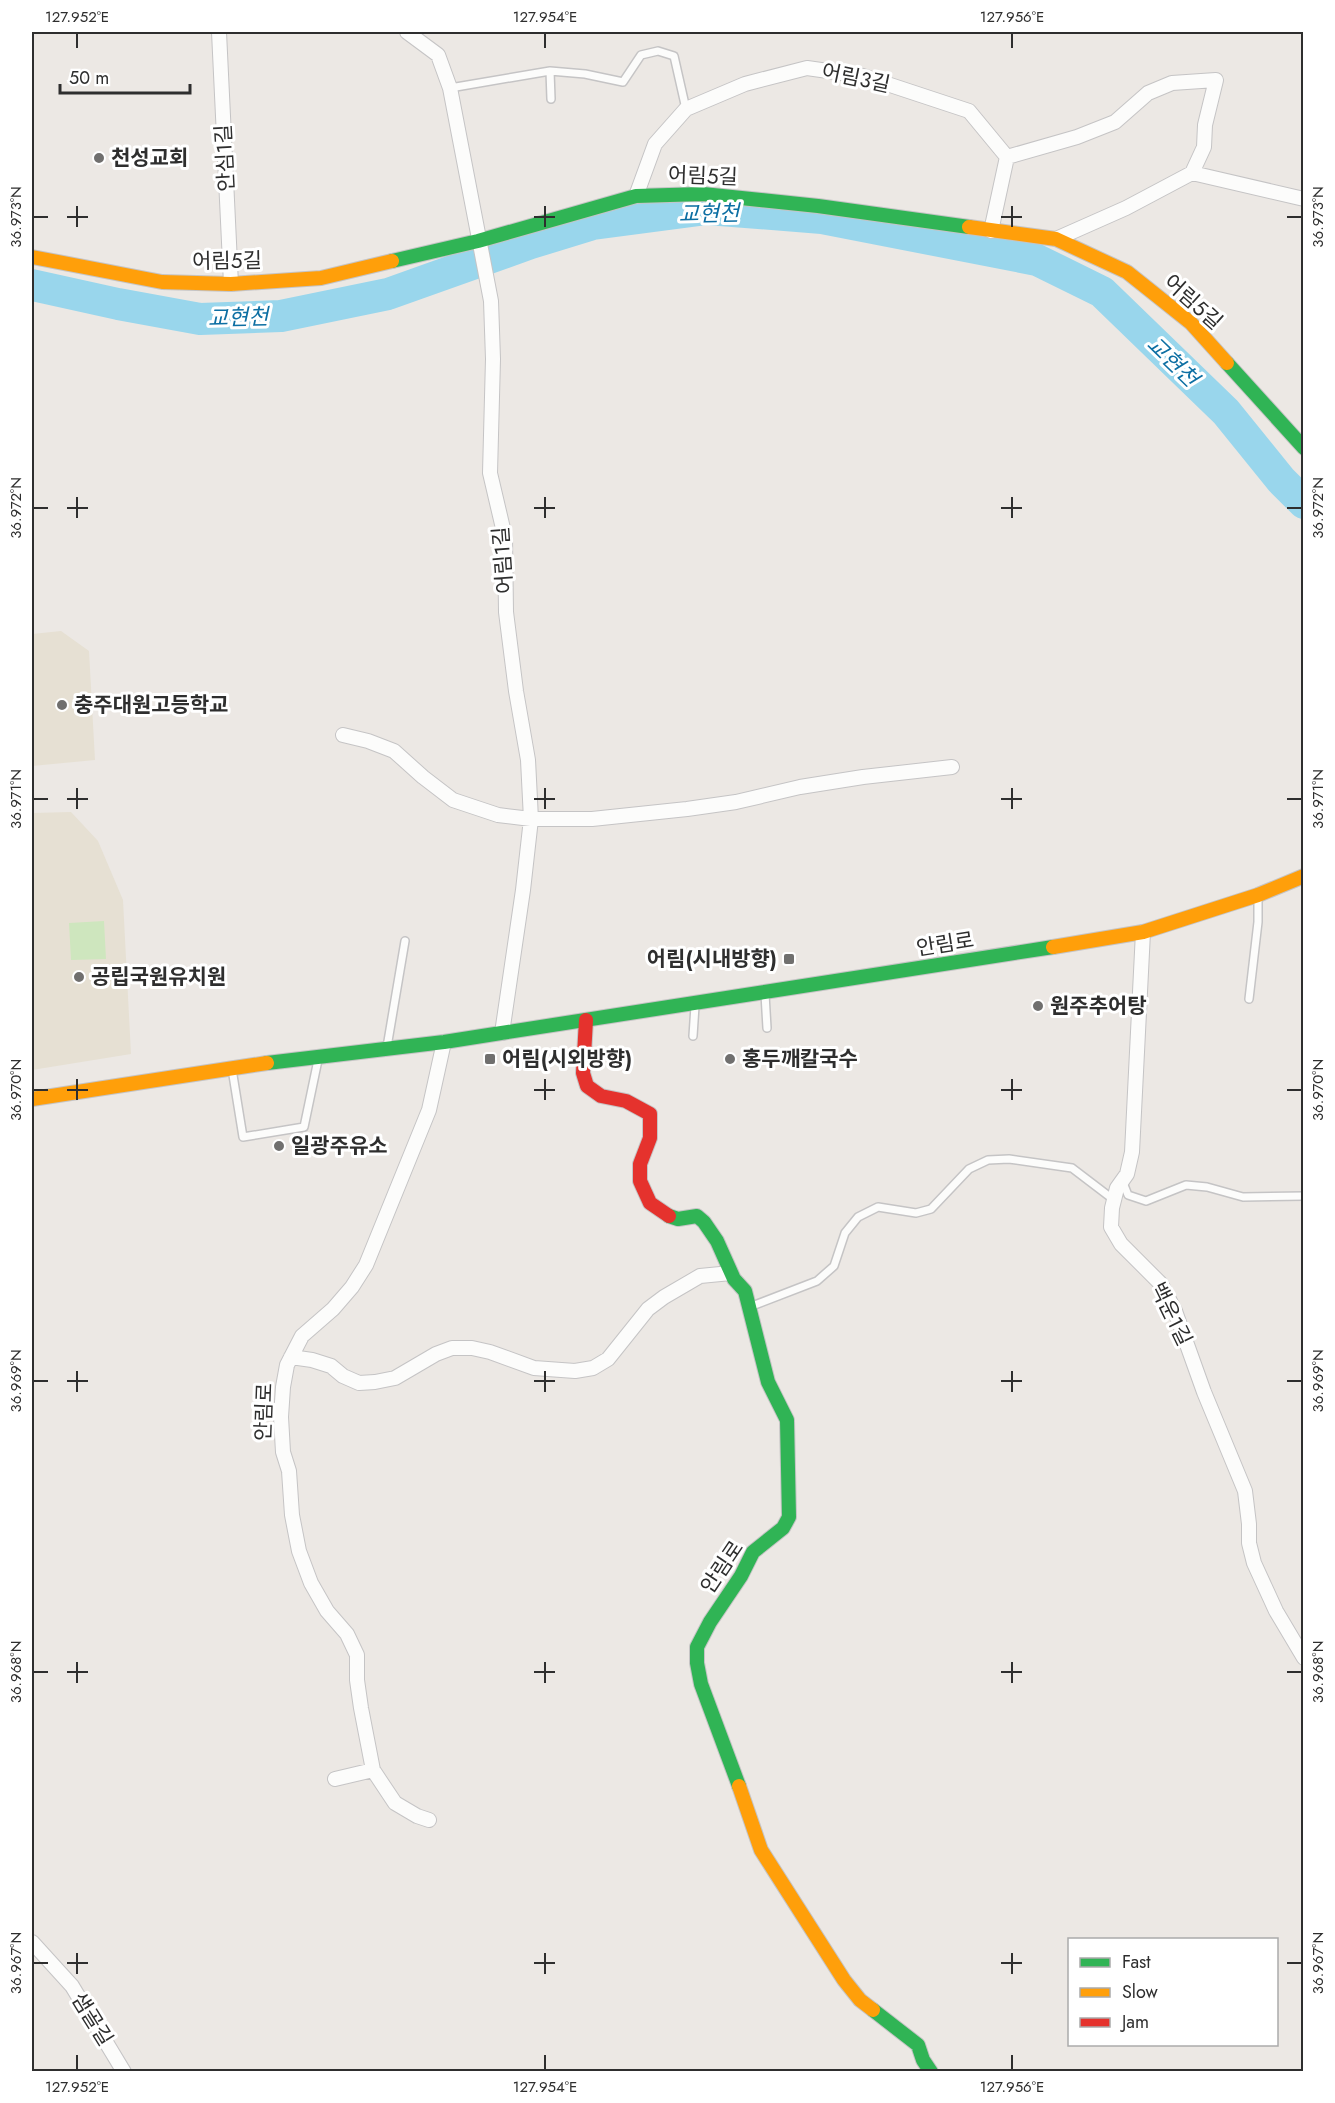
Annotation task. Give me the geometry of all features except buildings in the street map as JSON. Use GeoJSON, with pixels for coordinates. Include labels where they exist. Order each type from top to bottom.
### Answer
{"type":"FeatureCollection","features":[{"type":"Feature","properties":{"kind":"street","name":"안심1길"},"geometry":{"type":"LineString","coordinates":[[219,32],[231,285]]}},
{"type":"Feature","properties":{"kind":"street"},"geometry":{"type":"LineString","coordinates":[[407,32],[438,55],[450,88],[478,241]]}},
{"type":"Feature","properties":{"kind":"street","name":"어림3길"},"geometry":{"type":"LineString","coordinates":[[636,196],[656,144],[686,109],[745,84],[807,68],[863,76],[969,111],[1007,157]]}},
{"type":"Feature","properties":{"kind":"street"},"geometry":{"type":"LineString","coordinates":[[991,231],[1007,157],[1077,138],[1115,122],[1148,93],[1172,83],[1216,80],[1205,125],[1204,147],[1192,173],[1126,208],[1056,239]]}},
{"type":"Feature","properties":{"kind":"street"},"geometry":{"type":"LineString","coordinates":[[1192,173],[1304,199]]}},
{"type":"Feature","properties":{"kind":"street","name":"어림5길"},"geometry":{"type":"LineString","coordinates":[[32,257],[162,282],[231,285],[321,278],[478,241],[636,196],[703,194],[818,206],[1056,239],[1127,272],[1191,323],[1304,448]]}},
{"type":"Feature","properties":{"kind":"street","name":"어림1길"},"geometry":{"type":"LineString","coordinates":[[478,241],[490,301],[493,359],[490,472],[505,537],[506,612],[528,760],[531,819],[502,1033]]}},
{"type":"Feature","properties":{"kind":"street"},"geometry":{"type":"LineString","coordinates":[[343,735],[368,741],[394,752],[453,800],[498,815],[531,819],[592,819],[687,809],[736,802],[800,787],[863,777],[952,767]]}},
{"type":"Feature","properties":{"kind":"street","name":"안림로"},"geometry":{"type":"LineString","coordinates":[[32,1099],[232,1067],[444,1042],[973,961],[1143,932],[1258,895],[1304,876]]}},
{"type":"Feature","properties":{"kind":"street","name":"백운1길"},"geometry":{"type":"LineString","coordinates":[[1143,932],[1132,1152],[1127,1174],[1117,1188],[1113,1200],[1111,1227],[1120,1244],[1161,1284],[1175,1311],[1204,1392],[1245,1491],[1249,1543],[1254,1563],[1276,1611],[1304,1658]]}},
{"type":"Feature","properties":{"kind":"street","name":"안림로"},"geometry":{"type":"LineString","coordinates":[[586,1020],[583,1073],[587,1086],[601,1095],[626,1101],[650,1114],[650,1136],[641,1156],[638,1173],[642,1191],[650,1204],[664,1215],[680,1219],[697,1216],[717,1241],[734,1279],[745,1292],[768,1382],[786,1420],[789,1517],[783,1528],[753,1552],[741,1576],[710,1622],[697,1647],[700,1684],[734,1770],[761,1850],[844,1980],[860,2000],[918,2044],[923,2060],[931,2072]]}},
{"type":"Feature","properties":{"kind":"street","name":"안림로"},"geometry":{"type":"LineString","coordinates":[[429,1820],[395,1803],[373,1770],[357,1680],[357,1655],[347,1634],[327,1611],[311,1582],[299,1551],[292,1515],[289,1471],[283,1452],[281,1417],[283,1388],[291,1357],[302,1336],[333,1309],[352,1287],[366,1265],[429,1110],[444,1042]]}},
{"type":"Feature","properties":{"kind":"street"},"geometry":{"type":"LineString","coordinates":[[291,1357],[331,1366],[343,1376],[359,1383],[394,1378],[436,1354],[452,1348],[472,1348],[490,1352],[534,1368],[575,1371],[593,1368],[608,1359],[648,1310],[664,1297],[700,1276],[731,1273]]}},
{"type":"Feature","properties":{"kind":"street"},"geometry":{"type":"LineString","coordinates":[[334,1779],[373,1770]]}},
{"type":"Feature","properties":{"kind":"street","name":"샘골길"},"geometry":{"type":"LineString","coordinates":[[32,1942],[72,1986],[124,2072]]}},
{"type":"Feature","properties":{"kind":"lane"},"geometry":{"type":"LineString","coordinates":[[450,88],[550,71],[585,74],[623,82],[641,55],[658,51],[674,56],[686,109]]}},
{"type":"Feature","properties":{"kind":"lane"},"geometry":{"type":"LineString","coordinates":[[550,71],[551,99]]}},
{"type":"Feature","properties":{"kind":"lane"},"geometry":{"type":"LineString","coordinates":[[1250,999],[1258,922],[1258,895]]}},
{"type":"Feature","properties":{"kind":"lane"},"geometry":{"type":"LineString","coordinates":[[387,1047],[405,941]]}},
{"type":"Feature","properties":{"kind":"lane"},"geometry":{"type":"LineString","coordinates":[[765,993],[767,1028]]}},
{"type":"Feature","properties":{"kind":"lane"},"geometry":{"type":"LineString","coordinates":[[693,1036],[696,1003]]}},
{"type":"Feature","properties":{"kind":"lane"},"geometry":{"type":"LineString","coordinates":[[232,1067],[243,1137],[304,1127],[318,1056]]}},
{"type":"Feature","properties":{"kind":"lane"},"geometry":{"type":"LineString","coordinates":[[749,1307],[817,1281],[834,1266],[845,1233],[858,1217],[878,1207],[916,1213],[931,1209],[969,1169],[988,1160],[1009,1159],[1072,1168],[1113,1200]]}},
{"type":"Feature","properties":{"kind":"lane"},"geometry":{"type":"LineString","coordinates":[[1122,1180],[1128,1195],[1146,1201],[1186,1185],[1207,1187],[1243,1197],[1304,1196]]}},
{"type":"Feature","properties":{"kind":"shaded area","name":"충주대원고등학교"},"geometry":{"type":"Polygon","coordinates":[[[61,631],[89,651],[95,760],[32,766],[32,634],[61,631]]]}},
{"type":"Feature","properties":{"kind":"shaded area","name":"공립국원유치원"},"geometry":{"type":"Polygon","coordinates":[[[71,812],[98,841],[123,900],[131,1054],[32,1070],[32,813],[71,812]]]}},
{"type":"Feature","properties":{"kind":"green space"},"geometry":{"type":"Polygon","coordinates":[[[104,921],[106,959],[71,960],[69,923],[104,921]]]}},
{"type":"Feature","properties":{"kind":"waterway","name":"교현천"},"geometry":{"type":"LineString","coordinates":[[32,285],[200,319],[281,316],[388,294],[531,243],[593,224],[707,209],[822,218],[1037,260],[1102,292],[1226,412],[1281,480],[1304,503]]}},
{"type":"Feature","properties":{"kind":"traffic: fast"},"geometry":{"type":"LineString","coordinates":[[392,261],[478,241],[636,196],[703,194],[818,206],[969,227]]}},
{"type":"Feature","properties":{"kind":"traffic: fast"},"geometry":{"type":"LineString","coordinates":[[1227,363],[1304,448]]}},
{"type":"Feature","properties":{"kind":"traffic: fast"},"geometry":{"type":"LineString","coordinates":[[267,1063],[444,1042],[1053,947]]}},
{"type":"Feature","properties":{"kind":"traffic: fast"},"geometry":{"type":"LineString","coordinates":[[669,1216],[678,1219],[697,1216],[717,1241],[734,1279],[745,1291],[768,1382],[787,1420],[789,1517],[783,1528],[753,1552],[741,1576],[710,1622],[697,1647],[701,1684],[739,1786]]}},
{"type":"Feature","properties":{"kind":"traffic: fast"},"geometry":{"type":"LineString","coordinates":[[873,2010],[918,2045],[923,2060],[931,2072]]}},
{"type":"Feature","properties":{"kind":"traffic: slow"},"geometry":{"type":"LineString","coordinates":[[969,227],[1056,239],[1127,272],[1191,323],[1227,363]]}},
{"type":"Feature","properties":{"kind":"traffic: slow"},"geometry":{"type":"LineString","coordinates":[[32,257],[162,282],[231,284],[321,278],[392,261]]}},
{"type":"Feature","properties":{"kind":"traffic: slow"},"geometry":{"type":"LineString","coordinates":[[1053,947],[1143,932],[1258,895],[1304,876]]}},
{"type":"Feature","properties":{"kind":"traffic: slow"},"geometry":{"type":"LineString","coordinates":[[32,1099],[267,1063]]}},
{"type":"Feature","properties":{"kind":"traffic: slow"},"geometry":{"type":"LineString","coordinates":[[739,1786],[761,1850],[844,1980],[860,2000],[873,2010]]}},
{"type":"Feature","properties":{"kind":"traffic: jam"},"geometry":{"type":"LineString","coordinates":[[586,1020],[583,1073],[587,1086],[601,1096],[626,1101],[650,1114],[650,1138],[640,1164],[640,1181],[650,1203],[669,1216]]}},
{"type":"Feature","properties":{"kind":"place","name":"천성교회"},"geometry":{"type":"Point","coordinates":[99,158]}},
{"type":"Feature","properties":{"kind":"place","name":"충주대원고등학교"},"geometry":{"type":"Point","coordinates":[62,705]}},
{"type":"Feature","properties":{"kind":"place","name":"어림(시내방향)"},"geometry":{"type":"Point","coordinates":[789,959]}},
{"type":"Feature","properties":{"kind":"place","name":"공립국원유치원"},"geometry":{"type":"Point","coordinates":[79,977]}},
{"type":"Feature","properties":{"kind":"place","name":"원주추어탕"},"geometry":{"type":"Point","coordinates":[1038,1006]}},
{"type":"Feature","properties":{"kind":"place","name":"어림(시외방향)"},"geometry":{"type":"Point","coordinates":[490,1059]}},
{"type":"Feature","properties":{"kind":"place","name":"홍두깨칼국수"},"geometry":{"type":"Point","coordinates":[730,1059]}},
{"type":"Feature","properties":{"kind":"place","name":"일광주유소"},"geometry":{"type":"Point","coordinates":[279,1146]}}]}
